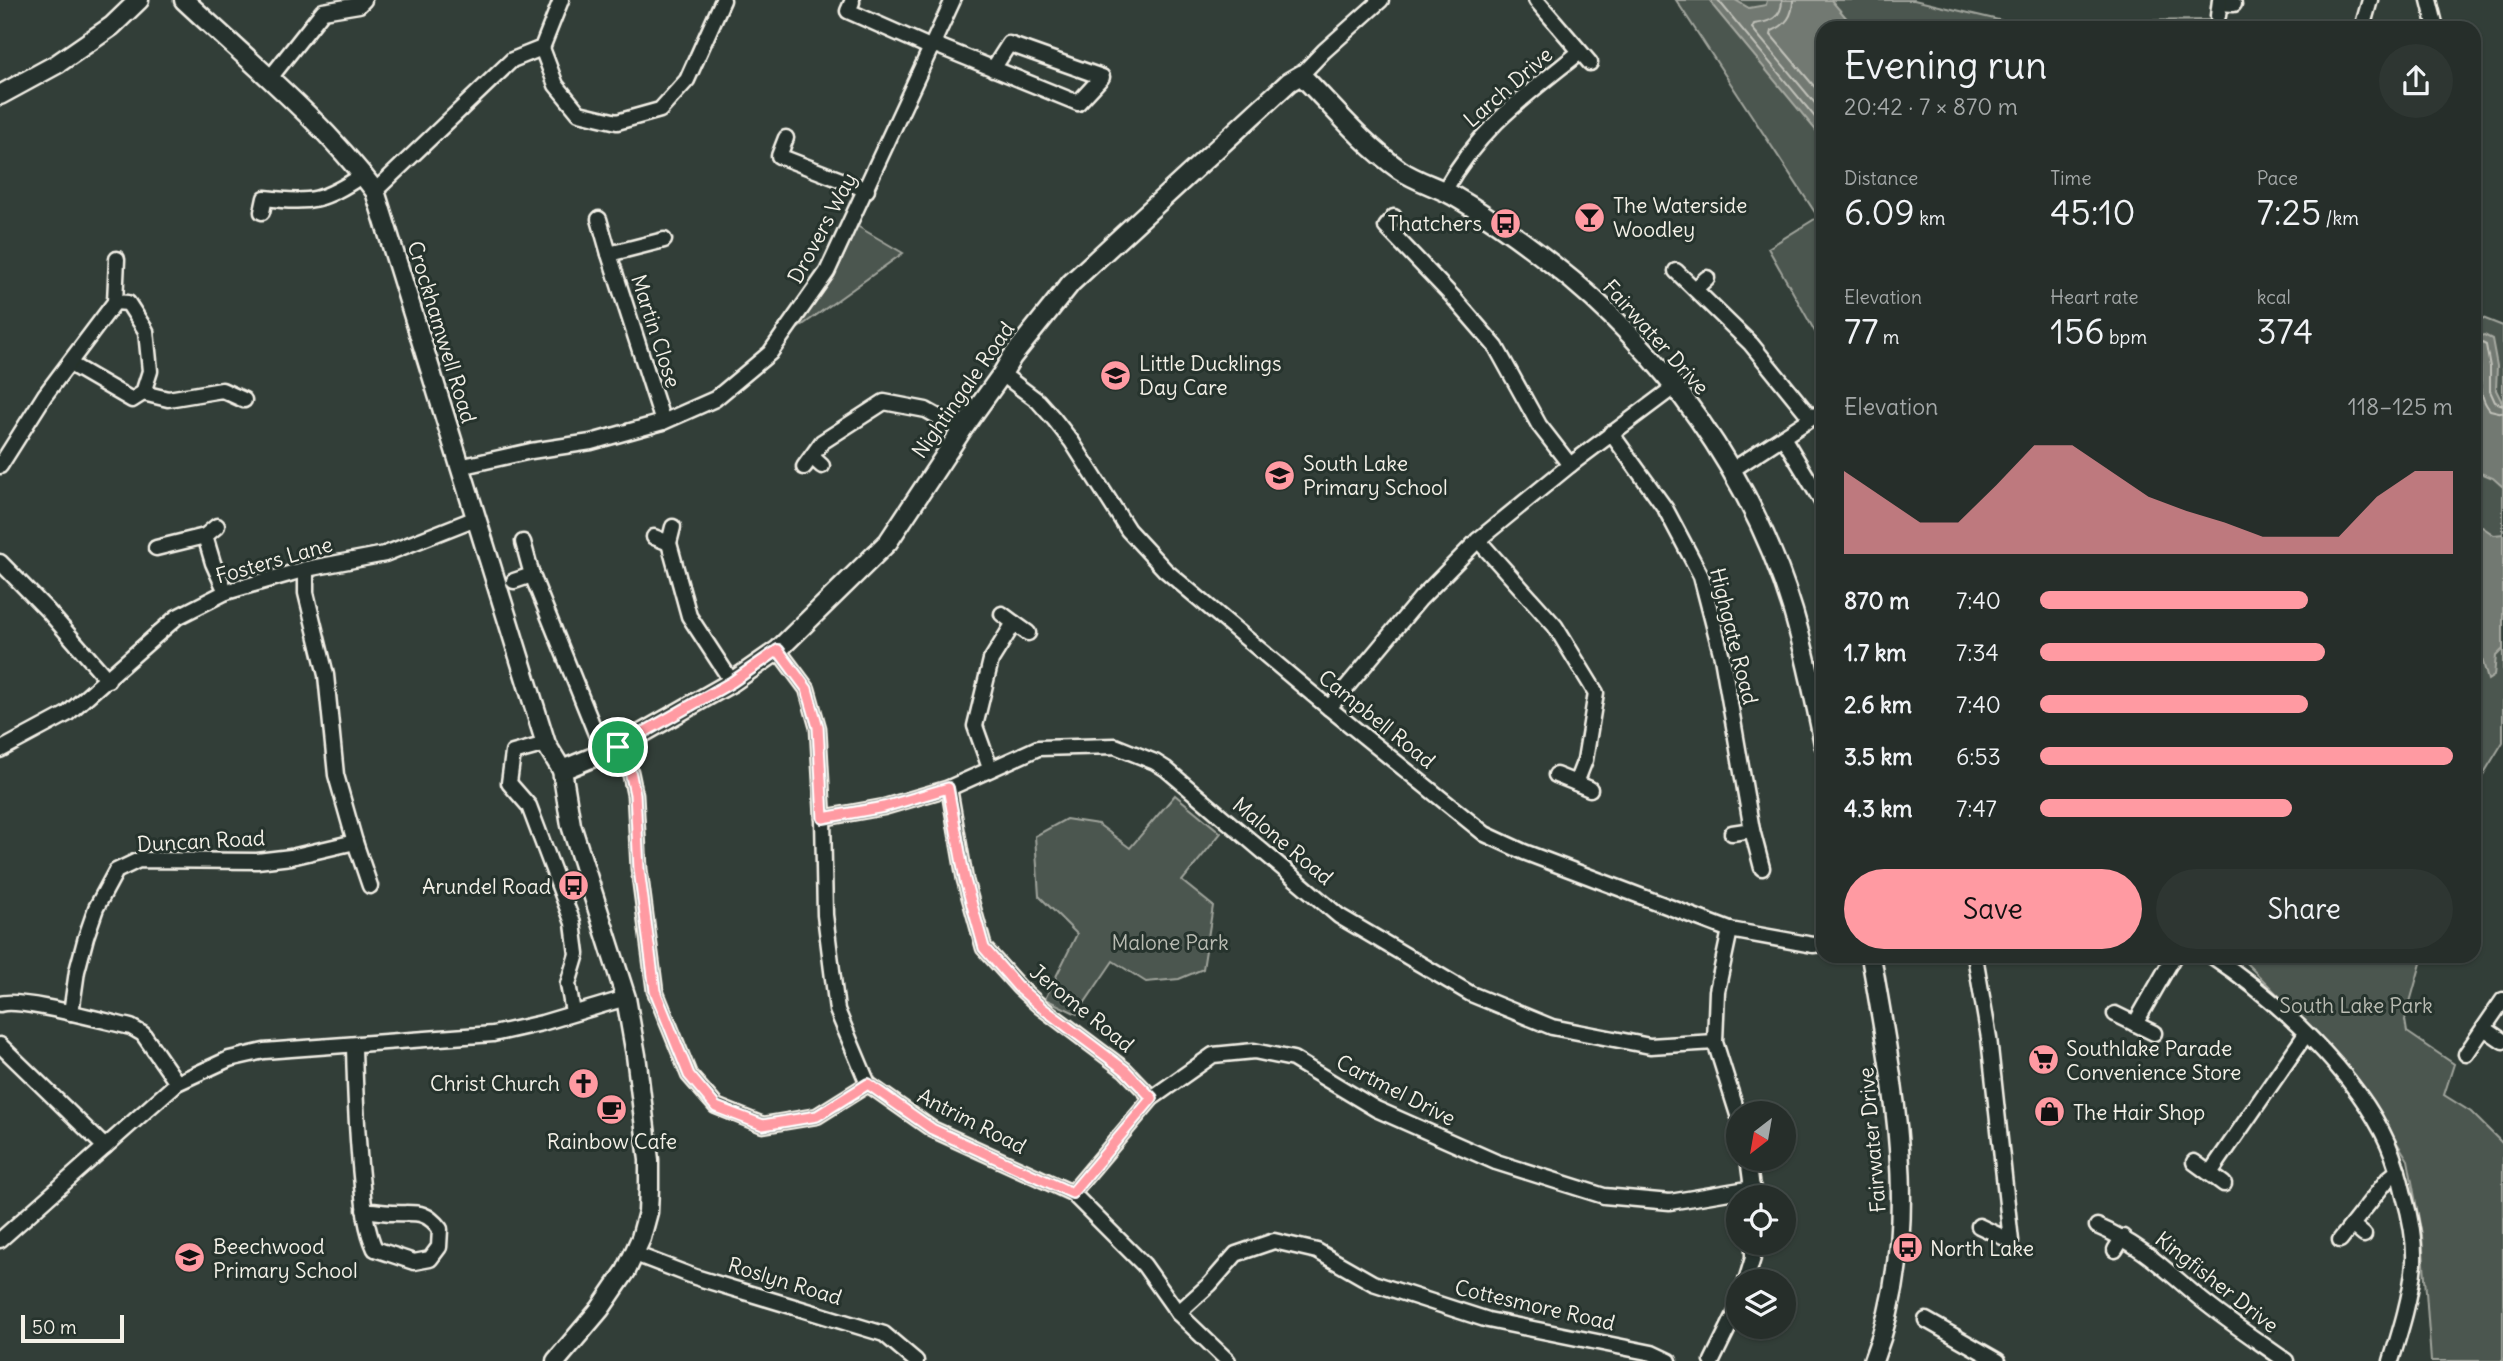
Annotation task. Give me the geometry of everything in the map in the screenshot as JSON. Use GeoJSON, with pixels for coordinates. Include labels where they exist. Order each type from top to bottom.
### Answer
{"type":"FeatureCollection","features":[{"type":"Feature","properties":{"kind":"street"},"geometry":{"type":"LineString","coordinates":[[1,90],[57,64],[112,26],[139,0]]}},
{"type":"Feature","properties":{"kind":"street","name":"Crockhamwell Road"},"geometry":{"type":"LineString","coordinates":[[184,0],[270,78],[342,149],[375,191],[546,744],[562,770],[571,825],[626,998],[649,1160],[648,1213],[635,1254],[600,1309],[556,1361]]}},
{"type":"Feature","properties":{"kind":"street"},"geometry":{"type":"LineString","coordinates":[[270,78],[325,5],[359,5],[364,0]]}},
{"type":"Feature","properties":{"kind":"street"},"geometry":{"type":"LineString","coordinates":[[561,0],[542,48],[556,85],[579,113],[617,122],[660,110],[687,80],[723,0]]}},
{"type":"Feature","properties":{"kind":"street","name":"Drovers Way"},"geometry":{"type":"LineString","coordinates":[[459,467],[531,451],[592,442],[663,422],[715,399],[770,353],[827,272],[953,0]]}},
{"type":"Feature","properties":{"kind":"street","name":"Nightingale Road"},"geometry":{"type":"LineString","coordinates":[[562,770],[611,750],[732,682],[778,650],[888,542],[1012,357],[1072,283],[1381,0]]}},
{"type":"Feature","properties":{"kind":"street","name":"Larch Drive"},"geometry":{"type":"LineString","coordinates":[[1536,0],[1590,63]]}},
{"type":"Feature","properties":{"kind":"street"},"geometry":{"type":"LineString","coordinates":[[2364,21],[2370,0]]}},
{"type":"Feature","properties":{"kind":"street"},"geometry":{"type":"LineString","coordinates":[[2429,0],[2434,21]]}},
{"type":"Feature","properties":{"kind":"street"},"geometry":{"type":"LineString","coordinates":[[848,11],[932,46],[1078,103],[1103,76],[1009,44],[993,69]]}},
{"type":"Feature","properties":{"kind":"street"},"geometry":{"type":"LineString","coordinates":[[375,191],[512,60],[542,48]]}},
{"type":"Feature","properties":{"kind":"street","name":"Larch Drive"},"geometry":{"type":"LineString","coordinates":[[1444,191],[1463,159],[1484,132],[1580,52]]}},
{"type":"Feature","properties":{"kind":"street","name":"Fairwater Drive"},"geometry":{"type":"LineString","coordinates":[[1301,75],[1373,149],[1402,172],[1444,191],[1489,218],[1579,287],[1617,322],[1674,387],[1732,470],[1756,518],[1792,608],[1816,706]]}},
{"type":"Feature","properties":{"kind":"street"},"geometry":{"type":"LineString","coordinates":[[786,138],[779,156],[867,190]]}},
{"type":"Feature","properties":{"kind":"street"},"geometry":{"type":"LineString","coordinates":[[264,198],[300,203],[334,194],[363,176]]}},
{"type":"Feature","properties":{"kind":"street"},"geometry":{"type":"LineString","coordinates":[[1394,217],[1385,228],[1452,296],[1496,346],[1539,425],[1570,465]]}},
{"type":"Feature","properties":{"kind":"street","name":"Martin Close"},"geometry":{"type":"LineString","coordinates":[[599,219],[663,422]]}},
{"type":"Feature","properties":{"kind":"street","name":"Martin Close"},"geometry":{"type":"LineString","coordinates":[[609,254],[664,240]]}},
{"type":"Feature","properties":{"kind":"street"},"geometry":{"type":"LineString","coordinates":[[0,466],[45,395],[115,302],[117,260]]}},
{"type":"Feature","properties":{"kind":"street"},"geometry":{"type":"LineString","coordinates":[[1676,271],[1751,344],[1816,413]]}},
{"type":"Feature","properties":{"kind":"street"},"geometry":{"type":"LineString","coordinates":[[1695,289],[1707,278]]}},
{"type":"Feature","properties":{"kind":"street"},"geometry":{"type":"LineString","coordinates":[[70,364],[132,400],[143,393],[150,371],[146,331],[128,303],[115,302]]}},
{"type":"Feature","properties":{"kind":"street","name":"Campbell Road"},"geometry":{"type":"LineString","coordinates":[[1002,374],[1038,401],[1054,419],[1072,442],[1128,530],[1165,570],[1485,834],[1524,852],[1730,930],[1816,945]]}},
{"type":"Feature","properties":{"kind":"street"},"geometry":{"type":"LineString","coordinates":[[1329,708],[1420,599],[1478,540],[1570,465],[1674,387]]}},
{"type":"Feature","properties":{"kind":"street"},"geometry":{"type":"LineString","coordinates":[[143,393],[169,399],[222,390],[244,400]]}},
{"type":"Feature","properties":{"kind":"street"},"geometry":{"type":"LineString","coordinates":[[813,463],[822,442],[884,402],[926,410],[962,430]]}},
{"type":"Feature","properties":{"kind":"street"},"geometry":{"type":"LineString","coordinates":[[1732,470],[1816,415]]}},
{"type":"Feature","properties":{"kind":"street","name":"Highgate Road"},"geometry":{"type":"LineString","coordinates":[[1611,433],[1665,508],[1701,576],[1722,657],[1752,830],[1762,868]]}},
{"type":"Feature","properties":{"kind":"street"},"geometry":{"type":"LineString","coordinates":[[1783,437],[1816,492]]}},
{"type":"Feature","properties":{"kind":"street","name":"Fosters Lane"},"geometry":{"type":"LineString","coordinates":[[0,750],[67,714],[177,617],[226,592],[306,569],[385,554],[476,518]]}},
{"type":"Feature","properties":{"kind":"street"},"geometry":{"type":"LineString","coordinates":[[156,548],[205,536],[217,526]]}},
{"type":"Feature","properties":{"kind":"street"},"geometry":{"type":"LineString","coordinates":[[673,527],[669,543],[689,616],[732,682]]}},
{"type":"Feature","properties":{"kind":"street"},"geometry":{"type":"LineString","coordinates":[[205,536],[212,563],[226,592]]}},
{"type":"Feature","properties":{"kind":"street"},"geometry":{"type":"LineString","coordinates":[[654,537],[669,543]]}},
{"type":"Feature","properties":{"kind":"street"},"geometry":{"type":"LineString","coordinates":[[1478,540],[1555,626],[1596,693],[1583,786],[1556,775]]}},
{"type":"Feature","properties":{"kind":"street"},"geometry":{"type":"LineString","coordinates":[[523,542],[532,575],[611,750],[630,771],[635,794],[639,869],[655,991],[689,1075],[716,1107],[763,1125],[817,1116],[868,1084],[836,1010],[825,915],[818,727],[807,689],[778,650]]}},
{"type":"Feature","properties":{"kind":"street"},"geometry":{"type":"LineString","coordinates":[[0,562],[48,611],[108,680]]}},
{"type":"Feature","properties":{"kind":"street"},"geometry":{"type":"LineString","coordinates":[[306,569],[306,593],[326,675],[336,775],[370,886]]}},
{"type":"Feature","properties":{"kind":"street"},"geometry":{"type":"LineString","coordinates":[[514,581],[532,575]]}},
{"type":"Feature","properties":{"kind":"street"},"geometry":{"type":"LineString","coordinates":[[1002,614],[1028,632]]}},
{"type":"Feature","properties":{"kind":"street"},"geometry":{"type":"LineString","coordinates":[[990,768],[975,726],[990,660],[1014,623]]}},
{"type":"Feature","properties":{"kind":"street"},"geometry":{"type":"LineString","coordinates":[[546,744],[513,753],[509,783],[529,806],[573,923],[577,954],[568,984],[573,1012]]}},
{"type":"Feature","properties":{"kind":"street","name":"Malone Road"},"geometry":{"type":"LineString","coordinates":[[823,818],[884,807],[948,788],[1038,748],[1115,746],[1166,769],[1339,916],[1471,994],[1552,1027],[1650,1046],[1714,1042]]}},
{"type":"Feature","properties":{"kind":"street","name":"Jerome Road"},"geometry":{"type":"LineString","coordinates":[[948,788],[965,880],[984,948],[1026,993],[1125,1070],[1152,1098]]}},
{"type":"Feature","properties":{"kind":"street"},"geometry":{"type":"LineString","coordinates":[[1732,833],[1752,830]]}},
{"type":"Feature","properties":{"kind":"street","name":"Duncan Road"},"geometry":{"type":"LineString","coordinates":[[71,1013],[86,937],[96,908],[116,871],[139,860],[257,861],[291,857],[355,842]]}},
{"type":"Feature","properties":{"kind":"street"},"geometry":{"type":"LineString","coordinates":[[1730,930],[1717,991],[1714,1042],[1733,1101]]}},
{"type":"Feature","properties":{"kind":"street","name":"Fairwater Drive"},"geometry":{"type":"LineString","coordinates":[[1872,963],[1895,1104],[1902,1187],[1900,1256],[1892,1300],[1873,1361]]}},
{"type":"Feature","properties":{"kind":"street"},"geometry":{"type":"LineString","coordinates":[[1976,963],[1989,1038],[2011,1241],[1979,1226]]}},
{"type":"Feature","properties":{"kind":"street"},"geometry":{"type":"LineString","coordinates":[[2135,1024],[2170,963]]}},
{"type":"Feature","properties":{"kind":"street"},"geometry":{"type":"LineString","coordinates":[[2222,963],[2255,987],[2306,1034],[2363,1103],[2387,1142],[2410,1214],[2414,1261],[2406,1315],[2391,1361]]}},
{"type":"Feature","properties":{"kind":"street"},"geometry":{"type":"LineString","coordinates":[[0,1240],[177,1083],[229,1059],[264,1051],[492,1034],[626,998]]}},
{"type":"Feature","properties":{"kind":"street"},"geometry":{"type":"LineString","coordinates":[[2466,1054],[2503,1000]]}},
{"type":"Feature","properties":{"kind":"street"},"geometry":{"type":"LineString","coordinates":[[0,1004],[5,1002],[71,1013],[131,1027],[143,1034],[177,1083]]}},
{"type":"Feature","properties":{"kind":"street"},"geometry":{"type":"LineString","coordinates":[[2115,1014],[2154,1033]]}},
{"type":"Feature","properties":{"kind":"street"},"geometry":{"type":"LineString","coordinates":[[2484,1028],[2503,1041]]}},
{"type":"Feature","properties":{"kind":"street"},"geometry":{"type":"LineString","coordinates":[[2210,1172],[2306,1034]]}},
{"type":"Feature","properties":{"kind":"street"},"geometry":{"type":"LineString","coordinates":[[0,1045],[105,1147]]}},
{"type":"Feature","properties":{"kind":"street"},"geometry":{"type":"LineString","coordinates":[[354,1046],[357,1141],[364,1210],[368,1235],[375,1249],[414,1262],[430,1259],[439,1247],[440,1228],[431,1217],[415,1212],[364,1210]]}},
{"type":"Feature","properties":{"kind":"street","name":"Cartmel Drive"},"geometry":{"type":"LineString","coordinates":[[1072,1193],[1152,1098],[1213,1055],[1254,1051],[1293,1059],[1376,1109],[1496,1162],[1604,1196],[1670,1202],[1726,1196]]}},
{"type":"Feature","properties":{"kind":"street","name":"Antrim Road"},"geometry":{"type":"LineString","coordinates":[[868,1084],[932,1129],[1072,1193],[1144,1265],[1178,1313],[1228,1361]]}},
{"type":"Feature","properties":{"kind":"street"},"geometry":{"type":"LineString","coordinates":[[2194,1162],[2224,1184]]}},
{"type":"Feature","properties":{"kind":"street"},"geometry":{"type":"LineString","coordinates":[[2340,1240],[2388,1179],[2398,1171]]}},
{"type":"Feature","properties":{"kind":"street"},"geometry":{"type":"LineString","coordinates":[[2352,1225],[2364,1235]]}},
{"type":"Feature","properties":{"kind":"street","name":"Kingfisher Drive"},"geometry":{"type":"LineString","coordinates":[[2097,1226],[2119,1244],[2150,1255],[2203,1301],[2286,1361]]}},
{"type":"Feature","properties":{"kind":"street","name":"Cottesmore Road"},"geometry":{"type":"LineString","coordinates":[[1178,1313],[1210,1284],[1236,1254],[1274,1241],[1317,1251],[1373,1283],[1488,1320],[1652,1353],[1669,1361]]}},
{"type":"Feature","properties":{"kind":"street","name":"Roslyn Road"},"geometry":{"type":"LineString","coordinates":[[635,1254],[695,1277],[884,1334],[916,1361]]}},
{"type":"Feature","properties":{"kind":"street"},"geometry":{"type":"LineString","coordinates":[[1926,1320],[1974,1356],[1997,1361]]}},
{"type":"Feature","properties":{"kind":"street"},"geometry":{"type":"LineString","coordinates":[[1712,1361],[1726,1332]]}},
{"type":"Feature","properties":{"kind":"green space"},"geometry":{"type":"Polygon","coordinates":[[[1676,0],[1914,0],[2003,21],[1816,21],[1816,214],[1676,0]]]}},
{"type":"Feature","properties":{"kind":"green space"},"geometry":{"type":"Polygon","coordinates":[[[2218,20],[2221,21],[2112,21],[2218,20]]]}},
{"type":"Feature","properties":{"kind":"green space"},"geometry":{"type":"Polygon","coordinates":[[[1816,218],[1816,334],[1768,248],[1816,218]]]}},
{"type":"Feature","properties":{"kind":"green space"},"geometry":{"type":"Polygon","coordinates":[[[857,226],[903,253],[797,329],[835,275],[857,226]]]}},
{"type":"Feature","properties":{"kind":"green space"},"geometry":{"type":"Polygon","coordinates":[[[2481,317],[2503,326],[2503,742],[2481,778],[2481,317]]]}},
{"type":"Feature","properties":{"kind":"green space","name":"Malone Park"},"geometry":{"type":"Polygon","coordinates":[[[1175,795],[1221,833],[1182,881],[1213,906],[1203,969],[1179,979],[1146,982],[1113,961],[1077,1014],[1045,999],[1077,934],[1039,896],[1035,836],[1066,819],[1098,824],[1130,848],[1175,795]]]}},
{"type":"Feature","properties":{"kind":"green space","name":"South Lake Park"},"geometry":{"type":"Polygon","coordinates":[[[2246,963],[2421,963],[2405,1020],[2407,1032],[2454,1064],[2444,1095],[2471,1112],[2503,1144],[2503,1361],[2431,1361],[2422,1236],[2408,1160],[2363,1090],[2299,1016],[2246,963]]]}},
{"type":"Feature","properties":{"kind":"water"},"geometry":{"type":"Polygon","coordinates":[[[1711,0],[1735,0],[1749,8],[1766,5],[1767,0],[1831,0],[1849,21],[1816,21],[1816,131],[1713,6],[1711,0]]]}},
{"type":"Feature","properties":{"kind":"water"},"geometry":{"type":"Polygon","coordinates":[[[2481,336],[2492,339],[2497,366],[2496,390],[2503,404],[2503,487],[2493,478],[2481,473],[2481,336]]]}},
{"type":"Feature","properties":{"kind":"water"},"geometry":{"type":"Polygon","coordinates":[[[2481,526],[2494,535],[2503,534],[2503,649],[2496,656],[2494,676],[2488,680],[2481,655],[2481,526]]]}},
{"type":"Feature","properties":{"kind":"place","name":"The Waterside Woodley"},"geometry":{"type":"Point","coordinates":[1590,217]}},
{"type":"Feature","properties":{"kind":"place","name":"Thatchers"},"geometry":{"type":"Point","coordinates":[1505,223]}},
{"type":"Feature","properties":{"kind":"place","name":"Little Ducklings Day Care"},"geometry":{"type":"Point","coordinates":[1116,375]}},
{"type":"Feature","properties":{"kind":"place","name":"South Lake Primary School"},"geometry":{"type":"Point","coordinates":[1280,475]}},
{"type":"Feature","properties":{"kind":"place","name":"Arundel Road"},"geometry":{"type":"Point","coordinates":[574,886]}},
{"type":"Feature","properties":{"kind":"place","name":"Southlake Parade Convenience Store"},"geometry":{"type":"Point","coordinates":[2043,1060]}},
{"type":"Feature","properties":{"kind":"place","name":"Christ Church"},"geometry":{"type":"Point","coordinates":[583,1083]}},
{"type":"Feature","properties":{"kind":"place","name":"Rainbow Cafe"},"geometry":{"type":"Point","coordinates":[612,1109]}},
{"type":"Feature","properties":{"kind":"place","name":"The Hair Shop"},"geometry":{"type":"Point","coordinates":[2050,1112]}},
{"type":"Feature","properties":{"kind":"place","name":"North Lake"},"geometry":{"type":"Point","coordinates":[1907,1248]}},
{"type":"Feature","properties":{"kind":"place","name":"Beechwood Primary School"},"geometry":{"type":"Point","coordinates":[190,1258]}},
{"type":"Feature","properties":{"kind":"route"},"geometry":{"type":"LineString","coordinates":[[778,650],[807,689],[818,727],[823,818],[884,807],[948,788],[965,880],[984,948],[1018,987],[1125,1070],[1152,1098],[1072,1193],[932,1129],[868,1084],[817,1116],[763,1125],[716,1107],[689,1075],[655,991],[639,869],[635,794],[630,771],[618,747],[732,682],[778,650]]}}]}
